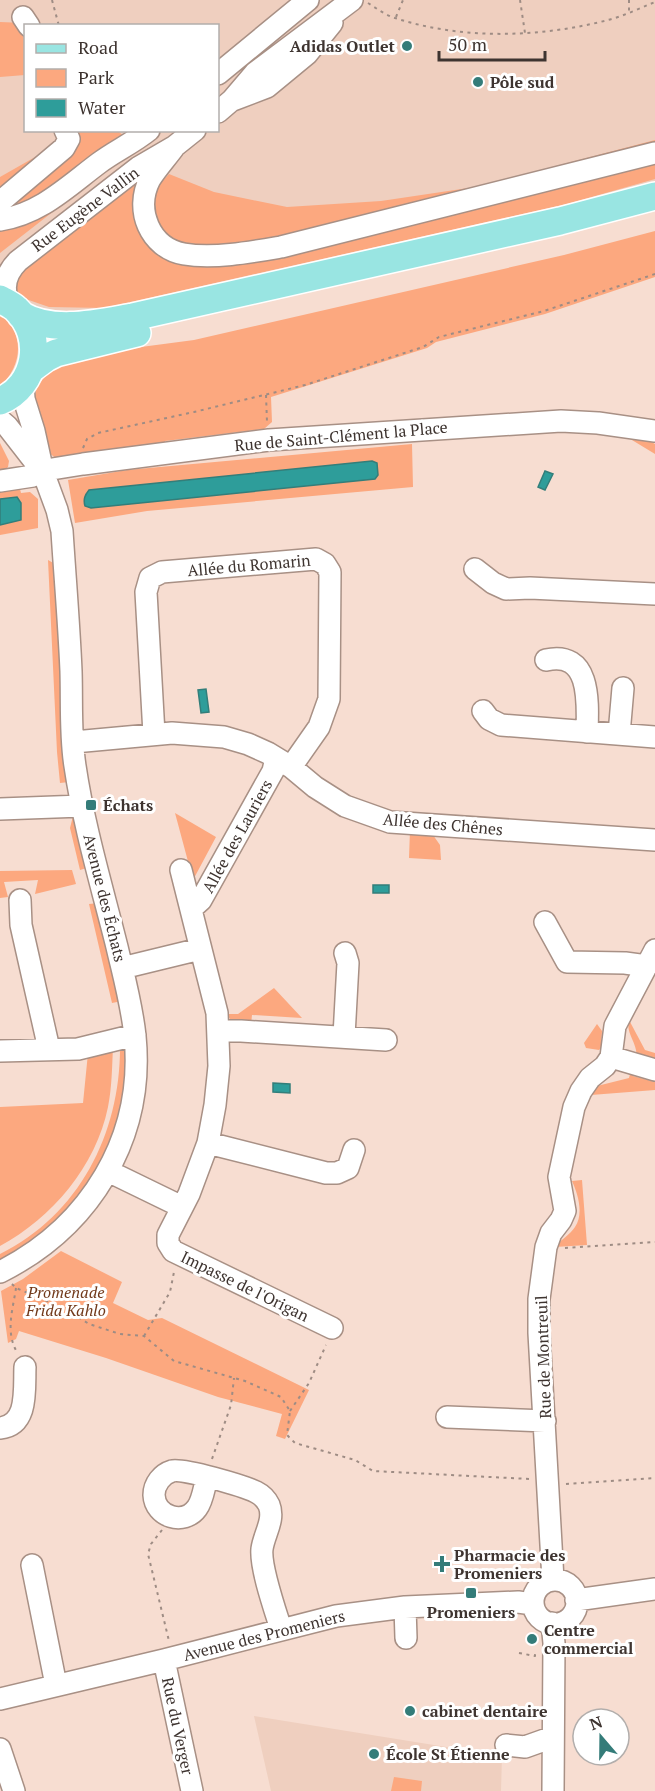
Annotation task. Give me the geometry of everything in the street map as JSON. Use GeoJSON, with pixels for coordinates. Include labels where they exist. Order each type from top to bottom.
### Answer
{"type":"FeatureCollection","features":[{"type":"Feature","properties":{"kind":"main road"},"geometry":{"type":"LineString","coordinates":[[11,306],[33,321],[57,325],[133,317],[560,221],[655,196]]}},
{"type":"Feature","properties":{"kind":"main road"},"geometry":{"type":"LineString","coordinates":[[0,401],[15,392],[27,376],[46,358],[70,348],[548,241],[655,213]]}},
{"type":"Feature","properties":{"kind":"main road"},"geometry":{"type":"LineString","coordinates":[[11,306],[27,324],[34,345],[27,376]]}},
{"type":"Feature","properties":{"kind":"street"},"geometry":{"type":"LineString","coordinates":[[219,74],[309,0]]}},
{"type":"Feature","properties":{"kind":"street"},"geometry":{"type":"LineString","coordinates":[[225,106],[255,73],[354,1]]}},
{"type":"Feature","properties":{"kind":"street"},"geometry":{"type":"LineString","coordinates":[[219,75],[232,69],[286,27]]}},
{"type":"Feature","properties":{"kind":"street"},"geometry":{"type":"LineString","coordinates":[[225,106],[301,47]]}},
{"type":"Feature","properties":{"kind":"street"},"geometry":{"type":"LineString","coordinates":[[0,202],[64,148],[69,139],[66,132]]}},
{"type":"Feature","properties":{"kind":"street","name":"Rue Eugène Vallin"},"geometry":{"type":"LineString","coordinates":[[0,220],[38,208],[100,162],[133,143],[147,132]]}},
{"type":"Feature","properties":{"kind":"street","name":"Rue Eugène Vallin"},"geometry":{"type":"LineString","coordinates":[[11,306],[6,295],[6,280],[8,273],[18,261],[139,167],[175,146],[192,132]]}},
{"type":"Feature","properties":{"kind":"street"},"geometry":{"type":"LineString","coordinates":[[175,146],[150,180],[144,196],[144,216],[149,230],[166,248],[183,254],[199,255],[248,253],[281,247],[655,153]]}},
{"type":"Feature","properties":{"kind":"street","name":"Avenue des Échats"},"geometry":{"type":"LineString","coordinates":[[5,1277],[60,1233],[87,1204],[108,1171],[118,1151],[131,1109],[136,1070],[135,1035],[122,968],[82,806],[75,764],[62,531],[43,472],[24,399],[27,376]]}},
{"type":"Feature","properties":{"kind":"street","name":"Avenue des Échats"},"geometry":{"type":"LineString","coordinates":[[0,420],[43,472]]}},
{"type":"Feature","properties":{"kind":"street","name":"Rue de Saint-Clément la Place"},"geometry":{"type":"LineString","coordinates":[[0,481],[73,466],[241,443],[376,432],[561,421],[598,423],[650,433]]}},
{"type":"Feature","properties":{"kind":"street","name":"Allée du Romarin"},"geometry":{"type":"LineString","coordinates":[[154,734],[146,592],[150,578],[162,572],[316,559],[325,564],[330,572],[329,699],[319,727],[283,763]]}},
{"type":"Feature","properties":{"kind":"street"},"geometry":{"type":"LineString","coordinates":[[475,569],[492,583],[507,589],[655,594]]}},
{"type":"Feature","properties":{"kind":"street"},"geometry":{"type":"LineString","coordinates":[[546,660],[567,661],[582,675],[586,688],[587,732]]}},
{"type":"Feature","properties":{"kind":"street"},"geometry":{"type":"LineString","coordinates":[[619,734],[623,688]]}},
{"type":"Feature","properties":{"kind":"street"},"geometry":{"type":"LineString","coordinates":[[483,711],[489,719],[501,725],[655,737]]}},
{"type":"Feature","properties":{"kind":"street","name":"Allée des Chênes"},"geometry":{"type":"LineString","coordinates":[[74,742],[154,734],[191,733],[224,737],[248,744],[283,763],[345,806],[390,822],[655,840]]}},
{"type":"Feature","properties":{"kind":"street","name":"Allée des Lauriers"},"geometry":{"type":"LineString","coordinates":[[191,909],[201,900],[207,890],[273,771],[283,763]]}},
{"type":"Feature","properties":{"kind":"street"},"geometry":{"type":"LineString","coordinates":[[0,809],[82,806]]}},
{"type":"Feature","properties":{"kind":"street","name":"Allée des Lauriers"},"geometry":{"type":"LineString","coordinates":[[170,1243],[208,1143],[218,1084],[217,1013],[181,870]]}},
{"type":"Feature","properties":{"kind":"street"},"geometry":{"type":"LineString","coordinates":[[20,900],[21,925],[49,1049]]}},
{"type":"Feature","properties":{"kind":"street"},"geometry":{"type":"LineString","coordinates":[[546,922],[567,962],[625,963],[651,958]]}},
{"type":"Feature","properties":{"kind":"street"},"geometry":{"type":"LineString","coordinates":[[122,968],[200,949]]}},
{"type":"Feature","properties":{"kind":"street"},"geometry":{"type":"LineString","coordinates":[[344,1036],[348,963],[345,953]]}},
{"type":"Feature","properties":{"kind":"street"},"geometry":{"type":"LineString","coordinates":[[651,958],[615,1026],[611,1057],[655,1070]]}},
{"type":"Feature","properties":{"kind":"street"},"geometry":{"type":"LineString","coordinates":[[219,1031],[386,1040]]}},
{"type":"Feature","properties":{"kind":"street"},"geometry":{"type":"LineString","coordinates":[[0,1051],[78,1048],[135,1035]]}},
{"type":"Feature","properties":{"kind":"street","name":"Rue de Montreuil"},"geometry":{"type":"LineString","coordinates":[[553,1580],[539,1311],[546,1247],[551,1233],[565,1211],[559,1177],[574,1107],[590,1078],[605,1066],[611,1057]]}},
{"type":"Feature","properties":{"kind":"street"},"geometry":{"type":"LineString","coordinates":[[208,1143],[327,1173],[337,1173],[348,1168],[354,1150]]}},
{"type":"Feature","properties":{"kind":"street"},"geometry":{"type":"LineString","coordinates":[[108,1171],[182,1207]]}},
{"type":"Feature","properties":{"kind":"street","name":"Impasse de l'Origan"},"geometry":{"type":"LineString","coordinates":[[170,1243],[332,1328]]}},
{"type":"Feature","properties":{"kind":"street"},"geometry":{"type":"LineString","coordinates":[[0,1428],[14,1424],[21,1415],[25,1367]]}},
{"type":"Feature","properties":{"kind":"street"},"geometry":{"type":"LineString","coordinates":[[447,1417],[545,1421]]}},
{"type":"Feature","properties":{"kind":"street"},"geometry":{"type":"LineString","coordinates":[[209,1471],[258,1493],[268,1503],[271,1519],[263,1542],[262,1558],[281,1629]]}},
{"type":"Feature","properties":{"kind":"street"},"geometry":{"type":"LineString","coordinates":[[32,1565],[56,1685]]}},
{"type":"Feature","properties":{"kind":"street"},"geometry":{"type":"LineString","coordinates":[[553,1580],[570,1586],[576,1600],[571,1616],[564,1621],[552,1623],[539,1617],[533,1604],[534,1595],[540,1585],[553,1580]]}},
{"type":"Feature","properties":{"kind":"street"},"geometry":{"type":"LineString","coordinates":[[576,1600],[655,1589]]}},
{"type":"Feature","properties":{"kind":"street","name":"Avenue des Promeniers"},"geometry":{"type":"LineString","coordinates":[[0,1699],[167,1653],[336,1616],[405,1607],[518,1602],[533,1604]]}},
{"type":"Feature","properties":{"kind":"street"},"geometry":{"type":"LineString","coordinates":[[405,1607],[406,1638]]}},
{"type":"Feature","properties":{"kind":"street"},"geometry":{"type":"LineString","coordinates":[[552,1623],[554,1643],[553,1791]]}},
{"type":"Feature","properties":{"kind":"street","name":"Rue du Verger"},"geometry":{"type":"LineString","coordinates":[[167,1653],[192,1791]]}},
{"type":"Feature","properties":{"kind":"street"},"geometry":{"type":"LineString","coordinates":[[506,1745],[525,1747],[553,1737]]}},
{"type":"Feature","properties":{"kind":"street"},"geometry":{"type":"LineString","coordinates":[[0,1749],[14,1791]]}},
{"type":"Feature","properties":{"kind":"path"},"geometry":{"type":"LineString","coordinates":[[52,0],[58,24]]}},
{"type":"Feature","properties":{"kind":"path"},"geometry":{"type":"LineString","coordinates":[[396,18],[403,0]]}},
{"type":"Feature","properties":{"kind":"path"},"geometry":{"type":"LineString","coordinates":[[520,0],[525,33]]}},
{"type":"Feature","properties":{"kind":"path"},"geometry":{"type":"LineString","coordinates":[[629,0],[629,12]]}},
{"type":"Feature","properties":{"kind":"path"},"geometry":{"type":"LineString","coordinates":[[354,1],[396,18],[450,30],[490,33],[525,33],[565,29],[610,20],[655,2]]}},
{"type":"Feature","properties":{"kind":"path"},"geometry":{"type":"LineString","coordinates":[[82,450],[87,440],[94,434],[304,385],[423,347],[439,337],[543,311],[655,274]]}},
{"type":"Feature","properties":{"kind":"path"},"geometry":{"type":"LineString","coordinates":[[266,395],[267,428]]}},
{"type":"Feature","properties":{"kind":"path"},"geometry":{"type":"LineString","coordinates":[[564,1248],[655,1242]]}},
{"type":"Feature","properties":{"kind":"path"},"geometry":{"type":"LineString","coordinates":[[144,1336],[170,1292],[175,1276],[170,1243]]}},
{"type":"Feature","properties":{"kind":"path"},"geometry":{"type":"LineString","coordinates":[[5,1277],[16,1288],[64,1308],[89,1323],[120,1334],[144,1336],[174,1361],[234,1378],[280,1397],[290,1411]]}},
{"type":"Feature","properties":{"kind":"path"},"geometry":{"type":"LineString","coordinates":[[16,1288],[10,1330],[12,1344],[25,1367]]}},
{"type":"Feature","properties":{"kind":"path"},"geometry":{"type":"LineString","coordinates":[[332,1328],[309,1383],[290,1411],[287,1435],[295,1443],[355,1460],[373,1471],[538,1480]]}},
{"type":"Feature","properties":{"kind":"path"},"geometry":{"type":"LineString","coordinates":[[209,1471],[231,1406],[234,1378]]}},
{"type":"Feature","properties":{"kind":"path"},"geometry":{"type":"LineString","coordinates":[[561,1484],[655,1478]]}},
{"type":"Feature","properties":{"kind":"path"},"geometry":{"type":"LineString","coordinates":[[166,1524],[151,1544],[148,1554],[167,1653]]}},
{"type":"Feature","properties":{"kind":"path"},"geometry":{"type":"LineString","coordinates":[[519,1653],[535,1656],[535,1653]]}},
{"type":"Feature","properties":{"kind":"shaded area"},"geometry":{"type":"Polygon","coordinates":[[[0,0],[655,0],[655,182],[569,206],[105,311],[44,311],[0,293],[0,0]]]}},
{"type":"Feature","properties":{"kind":"shaded area","name":"École St Étienne"},"geometry":{"type":"Polygon","coordinates":[[[254,1716],[502,1756],[501,1791],[271,1791],[254,1716]]]}},
{"type":"Feature","properties":{"kind":"green space"},"geometry":{"type":"Polygon","coordinates":[[[0,22],[24,23],[24,75],[0,77],[0,22]]]}},
{"type":"Feature","properties":{"kind":"green space"},"geometry":{"type":"Polygon","coordinates":[[[71,132],[119,132],[129,141],[44,199],[0,215],[71,132]]]}},
{"type":"Feature","properties":{"kind":"green space"},"geometry":{"type":"Polygon","coordinates":[[[65,140],[0,197],[0,177],[65,140]]]}},
{"type":"Feature","properties":{"kind":"green space"},"geometry":{"type":"Polygon","coordinates":[[[655,140],[655,145],[263,243],[196,249],[176,244],[151,223],[153,191],[169,174],[214,192],[287,207],[381,201],[475,187],[655,140]]]}},
{"type":"Feature","properties":{"kind":"green space"},"geometry":{"type":"Polygon","coordinates":[[[127,154],[0,253],[0,227],[127,154]]]}},
{"type":"Feature","properties":{"kind":"green space"},"geometry":{"type":"Polygon","coordinates":[[[655,158],[655,179],[567,204],[104,308],[49,307],[20,297],[14,284],[17,270],[140,175],[135,206],[177,261],[655,158]]]}},
{"type":"Feature","properties":{"kind":"green space"},"geometry":{"type":"Polygon","coordinates":[[[655,231],[655,277],[545,314],[436,342],[427,348],[271,397],[272,422],[264,429],[165,441],[165,446],[57,459],[49,453],[34,400],[37,386],[50,371],[65,364],[141,347],[194,340],[564,255],[655,231]]]}},
{"type":"Feature","properties":{"kind":"green space"},"geometry":{"type":"Polygon","coordinates":[[[0,314],[14,331],[18,350],[13,370],[0,387],[0,314]]]}},
{"type":"Feature","properties":{"kind":"green space"},"geometry":{"type":"Polygon","coordinates":[[[627,437],[646,439],[655,444],[655,454],[627,437]]]}},
{"type":"Feature","properties":{"kind":"green space"},"geometry":{"type":"Polygon","coordinates":[[[0,443],[9,461],[8,467],[0,474],[0,443]]]}},
{"type":"Feature","properties":{"kind":"green space"},"geometry":{"type":"Polygon","coordinates":[[[412,444],[413,487],[147,511],[75,523],[68,480],[127,470],[412,444]]]}},
{"type":"Feature","properties":{"kind":"green space"},"geometry":{"type":"Polygon","coordinates":[[[20,489],[21,493],[30,492],[38,499],[38,528],[0,535],[0,491],[20,489]]]}},
{"type":"Feature","properties":{"kind":"green space"},"geometry":{"type":"Polygon","coordinates":[[[48,560],[57,565],[69,782],[60,783],[57,752],[48,560]]]}},
{"type":"Feature","properties":{"kind":"green space"},"geometry":{"type":"Polygon","coordinates":[[[175,813],[216,837],[193,880],[175,813]]]}},
{"type":"Feature","properties":{"kind":"green space"},"geometry":{"type":"Polygon","coordinates":[[[73,816],[76,817],[90,867],[80,870],[70,828],[73,816]]]}},
{"type":"Feature","properties":{"kind":"green space"},"geometry":{"type":"Polygon","coordinates":[[[410,830],[433,835],[440,845],[441,860],[409,858],[410,830]]]}},
{"type":"Feature","properties":{"kind":"green space"},"geometry":{"type":"Polygon","coordinates":[[[72,870],[76,884],[35,894],[38,880],[4,882],[8,897],[0,898],[0,871],[72,870]]]}},
{"type":"Feature","properties":{"kind":"green space"},"geometry":{"type":"Polygon","coordinates":[[[99,903],[122,1001],[112,1003],[89,904],[99,903]]]}},
{"type":"Feature","properties":{"kind":"green space"},"geometry":{"type":"Polygon","coordinates":[[[274,988],[302,1018],[252,1015],[251,1025],[233,1024],[227,1014],[238,1014],[274,988]]]}},
{"type":"Feature","properties":{"kind":"green space"},"geometry":{"type":"Polygon","coordinates":[[[629,1020],[645,1050],[655,1053],[655,1064],[636,1058],[636,1048],[628,1025],[629,1020]]]}},
{"type":"Feature","properties":{"kind":"green space"},"geometry":{"type":"Polygon","coordinates":[[[597,1024],[602,1031],[601,1048],[599,1050],[586,1048],[584,1043],[597,1024]]]}},
{"type":"Feature","properties":{"kind":"green space"},"geometry":{"type":"Polygon","coordinates":[[[113,1047],[108,1107],[102,1129],[82,1170],[54,1205],[37,1221],[0,1246],[0,1107],[83,1103],[88,1053],[113,1047]]]}},
{"type":"Feature","properties":{"kind":"green space"},"geometry":{"type":"Polygon","coordinates":[[[120,1048],[125,1049],[127,1092],[108,1156],[72,1210],[0,1265],[0,1254],[28,1237],[52,1217],[73,1194],[90,1169],[103,1141],[112,1111],[118,1080],[120,1048]]]}},
{"type":"Feature","properties":{"kind":"green space"},"geometry":{"type":"Polygon","coordinates":[[[631,1070],[634,1071],[633,1076],[655,1082],[655,1090],[591,1095],[597,1086],[629,1078],[631,1070]]]}},
{"type":"Feature","properties":{"kind":"green space"},"geometry":{"type":"Polygon","coordinates":[[[582,1180],[587,1245],[555,1247],[578,1222],[579,1204],[572,1181],[582,1180]]]}},
{"type":"Feature","properties":{"kind":"green space","name":"Promenade Frida Kahlo"},"geometry":{"type":"Polygon","coordinates":[[[61,1251],[122,1282],[113,1303],[148,1320],[162,1318],[309,1390],[285,1439],[276,1436],[282,1414],[218,1397],[19,1331],[16,1339],[8,1343],[1,1291],[23,1279],[61,1251]]]}},
{"type":"Feature","properties":{"kind":"green space"},"geometry":{"type":"Polygon","coordinates":[[[394,1777],[422,1781],[421,1791],[391,1791],[394,1777]]]}},
{"type":"Feature","properties":{"kind":"water"},"geometry":{"type":"Polygon","coordinates":[[[372,461],[377,463],[378,475],[375,479],[91,508],[84,504],[89,490],[372,461]]]}},
{"type":"Feature","properties":{"kind":"water"},"geometry":{"type":"Polygon","coordinates":[[[545,471],[553,474],[545,490],[538,487],[545,471]]]}},
{"type":"Feature","properties":{"kind":"water"},"geometry":{"type":"Polygon","coordinates":[[[17,497],[21,503],[21,520],[0,525],[0,499],[17,497]]]}},
{"type":"Feature","properties":{"kind":"water"},"geometry":{"type":"Polygon","coordinates":[[[206,689],[209,712],[201,713],[198,690],[206,689]]]}},
{"type":"Feature","properties":{"kind":"water"},"geometry":{"type":"Polygon","coordinates":[[[373,885],[389,885],[389,893],[373,893],[373,885]]]}},
{"type":"Feature","properties":{"kind":"water"},"geometry":{"type":"Polygon","coordinates":[[[273,1083],[290,1084],[290,1093],[273,1092],[273,1083]]]}},
{"type":"Feature","properties":{"kind":"place","name":"Adidas Outlet"},"geometry":{"type":"Point","coordinates":[407,46]}},
{"type":"Feature","properties":{"kind":"place","name":"Pôle sud"},"geometry":{"type":"Point","coordinates":[478,82]}},
{"type":"Feature","properties":{"kind":"place","name":"Échats"},"geometry":{"type":"Point","coordinates":[91,805]}},
{"type":"Feature","properties":{"kind":"place","name":"Pharmacie des Promeniers"},"geometry":{"type":"Point","coordinates":[442,1564]}},
{"type":"Feature","properties":{"kind":"place","name":"Promeniers"},"geometry":{"type":"Point","coordinates":[471,1593]}},
{"type":"Feature","properties":{"kind":"place","name":"Centre commercial"},"geometry":{"type":"Point","coordinates":[532,1639]}},
{"type":"Feature","properties":{"kind":"place","name":"cabinet dentaire"},"geometry":{"type":"Point","coordinates":[410,1711]}},
{"type":"Feature","properties":{"kind":"place","name":"École St Étienne"},"geometry":{"type":"Point","coordinates":[374,1754]}}]}
